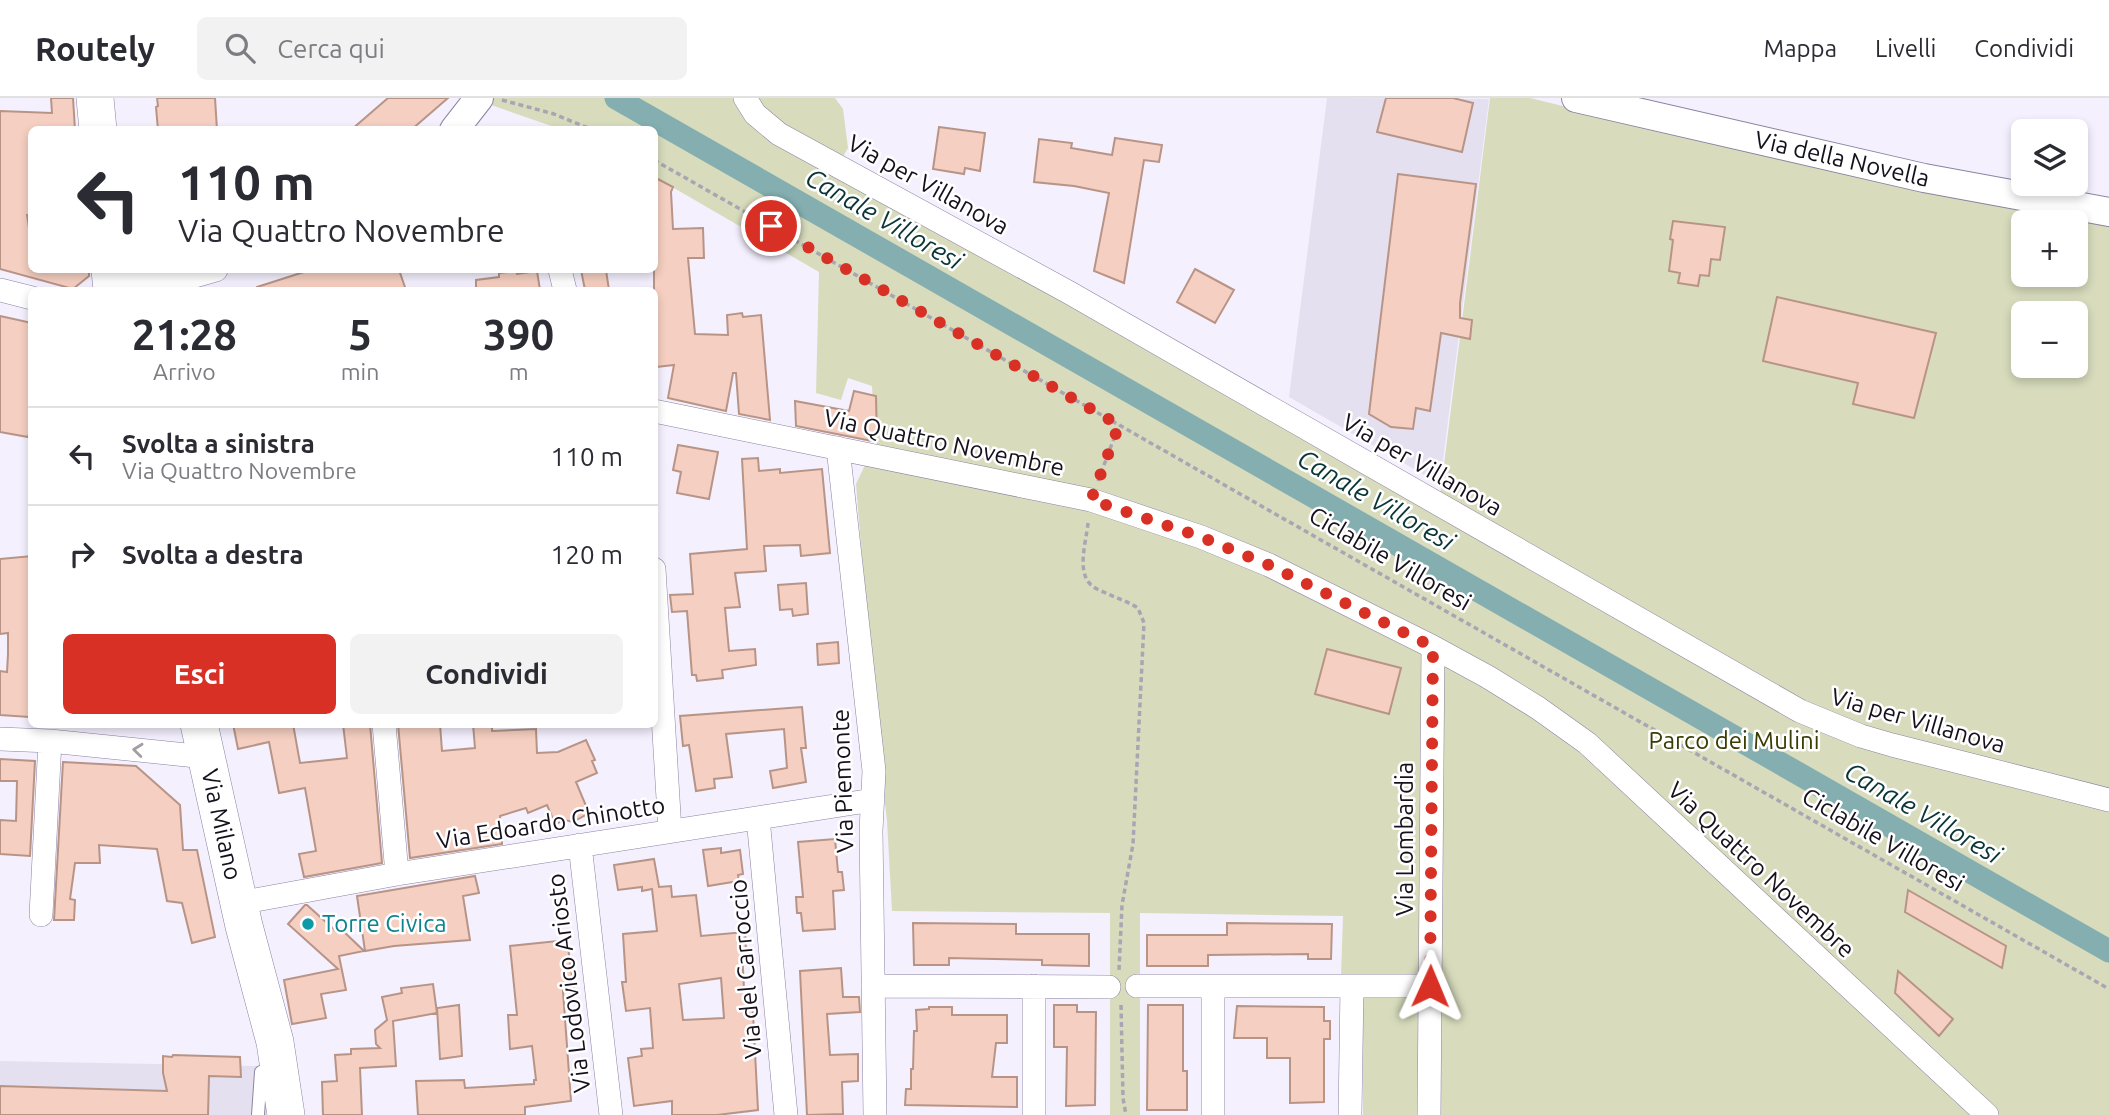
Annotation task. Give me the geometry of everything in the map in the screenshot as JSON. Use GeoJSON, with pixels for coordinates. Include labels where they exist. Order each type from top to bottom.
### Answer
{"type":"FeatureCollection","features":[{"type":"Feature","properties":{"kind":"main road"},"geometry":{"type":"LineString","coordinates":[[95,98],[98,126]]}},
{"type":"Feature","properties":{"kind":"main road","name":"Via Milano"},"geometry":{"type":"LineString","coordinates":[[203,741],[241,914],[275,1042],[286,1115]]}},
{"type":"Feature","properties":{"kind":"main road","name":"Via Milano"},"geometry":{"type":"LineString","coordinates":[[241,914],[266,1115]]}},
{"type":"Feature","properties":{"kind":"street"},"geometry":{"type":"LineString","coordinates":[[457,126],[479,98]]}},
{"type":"Feature","properties":{"kind":"street","name":"Via per Villanova"},"geometry":{"type":"LineString","coordinates":[[745,98],[755,114],[779,134],[1070,293],[1800,711],[1830,725],[1892,745],[2109,800]]}},
{"type":"Feature","properties":{"kind":"street","name":"Via della Novella"},"geometry":{"type":"LineString","coordinates":[[1576,98],[1924,178],[2109,212]]}},
{"type":"Feature","properties":{"kind":"street"},"geometry":{"type":"LineString","coordinates":[[132,287],[153,273]]}},
{"type":"Feature","properties":{"kind":"street"},"geometry":{"type":"LineString","coordinates":[[156,287],[206,273]]}},
{"type":"Feature","properties":{"kind":"street"},"geometry":{"type":"LineString","coordinates":[[0,290],[28,297]]}},
{"type":"Feature","properties":{"kind":"street","name":"Via Quattro Novembre"},"geometry":{"type":"LineString","coordinates":[[658,412],[1091,500],[1201,537],[1269,565],[1433,647],[1528,702],[1587,743],[1987,1115]]}},
{"type":"Feature","properties":{"kind":"street","name":"Via Piemonte"},"geometry":{"type":"LineString","coordinates":[[838,448],[874,771],[875,1115]]}},
{"type":"Feature","properties":{"kind":"street"},"geometry":{"type":"LineString","coordinates":[[658,634],[670,831]]}},
{"type":"Feature","properties":{"kind":"street","name":"Via Lombardia"},"geometry":{"type":"LineString","coordinates":[[1429,1115],[1433,647]]}},
{"type":"Feature","properties":{"kind":"street"},"geometry":{"type":"LineString","coordinates":[[384,728],[397,874]]}},
{"type":"Feature","properties":{"kind":"street"},"geometry":{"type":"LineString","coordinates":[[0,739],[203,741]]}},
{"type":"Feature","properties":{"kind":"street"},"geometry":{"type":"LineString","coordinates":[[41,915],[50,741]]}},
{"type":"Feature","properties":{"kind":"street","name":"Via Edoardo Chinotto"},"geometry":{"type":"LineString","coordinates":[[241,914],[397,874],[873,800]]}},
{"type":"Feature","properties":{"kind":"street","name":"Via del Carroccio"},"geometry":{"type":"LineString","coordinates":[[758,818],[786,1115]]}},
{"type":"Feature","properties":{"kind":"street","name":"Via Lodovico Ariosto"},"geometry":{"type":"LineString","coordinates":[[580,845],[611,1115]]}},
{"type":"Feature","properties":{"kind":"street"},"geometry":{"type":"LineString","coordinates":[[873,986],[1430,986]]}},
{"type":"Feature","properties":{"kind":"street"},"geometry":{"type":"LineString","coordinates":[[1034,986],[1034,1115]]}},
{"type":"Feature","properties":{"kind":"street"},"geometry":{"type":"LineString","coordinates":[[1213,986],[1213,1115]]}},
{"type":"Feature","properties":{"kind":"street"},"geometry":{"type":"LineString","coordinates":[[1350,1115],[1352,986]]}},
{"type":"Feature","properties":{"kind":"lane"},"geometry":{"type":"LineString","coordinates":[[258,1115],[261,1072]]}},
{"type":"Feature","properties":{"kind":"path"},"geometry":{"type":"LineString","coordinates":[[496,98],[554,114],[583,126]]}},
{"type":"Feature","properties":{"kind":"path","name":"Ciclabile Villoresi"},"geometry":{"type":"LineString","coordinates":[[658,162],[2109,989]]}},
{"type":"Feature","properties":{"kind":"path"},"geometry":{"type":"LineString","coordinates":[[1119,425],[1091,500],[1083,572],[1094,588],[1138,608],[1144,623],[1133,844],[1122,905],[1121,986],[1126,1115]]}},
{"type":"Feature","properties":{"kind":"shaded area"},"geometry":{"type":"Polygon","coordinates":[[[1327,98],[1489,99],[1440,484],[1289,397],[1327,98]]]}},
{"type":"Feature","properties":{"kind":"shaded area"},"geometry":{"type":"Polygon","coordinates":[[[0,1061],[261,1066],[266,1115],[0,1115],[0,1061]]]}},
{"type":"Feature","properties":{"kind":"green space","name":"Parco dei Mulini"},"geometry":{"type":"Polygon","coordinates":[[[480,98],[835,98],[843,109],[848,148],[835,170],[1438,512],[1490,98],[1530,98],[2052,210],[2011,210],[2011,287],[2088,287],[2088,218],[2109,222],[2109,1115],[1363,1115],[1363,979],[1341,976],[1343,916],[1140,913],[1140,1115],[1110,1115],[1110,913],[892,911],[887,821],[875,716],[856,484],[875,444],[872,386],[848,378],[841,400],[816,393],[819,272],[658,179],[658,126],[551,126],[491,105],[480,98]]]}},
{"type":"Feature","properties":{"kind":"building"},"geometry":{"type":"Polygon","coordinates":[[[51,98],[73,98],[75,126],[28,126],[28,273],[89,273],[75,287],[66,287],[0,269],[0,111],[52,113],[51,98]]]}},
{"type":"Feature","properties":{"kind":"building"},"geometry":{"type":"Polygon","coordinates":[[[157,98],[215,98],[217,126],[158,126],[157,98]]]}},
{"type":"Feature","properties":{"kind":"building"},"geometry":{"type":"Polygon","coordinates":[[[388,98],[448,98],[416,126],[356,126],[388,98]]]}},
{"type":"Feature","properties":{"kind":"building"},"geometry":{"type":"Polygon","coordinates":[[[1386,98],[1453,98],[1473,103],[1462,152],[1377,132],[1386,98]]]}},
{"type":"Feature","properties":{"kind":"building"},"geometry":{"type":"Polygon","coordinates":[[[939,127],[985,133],[980,171],[965,168],[964,174],[933,169],[939,127]]]}},
{"type":"Feature","properties":{"kind":"building"},"geometry":{"type":"Polygon","coordinates":[[[1115,138],[1162,145],[1159,162],[1144,160],[1124,283],[1094,271],[1109,193],[1034,182],[1039,139],[1072,143],[1071,148],[1112,155],[1115,138]]]}},
{"type":"Feature","properties":{"kind":"building"},"geometry":{"type":"Polygon","coordinates":[[[1398,174],[1476,184],[1460,303],[1460,318],[1472,320],[1470,339],[1441,333],[1430,411],[1416,408],[1413,429],[1391,427],[1369,414],[1398,174]]]}},
{"type":"Feature","properties":{"kind":"building"},"geometry":{"type":"Polygon","coordinates":[[[658,179],[673,187],[673,229],[703,228],[704,258],[688,258],[695,334],[728,335],[727,315],[761,315],[770,420],[739,414],[736,373],[733,373],[726,411],[668,398],[674,365],[658,367],[658,287],[654,287],[654,273],[658,273],[658,179]]]}},
{"type":"Feature","properties":{"kind":"building"},"geometry":{"type":"Polygon","coordinates":[[[1673,221],[1725,227],[1720,260],[1711,259],[1709,276],[1700,275],[1698,286],[1678,283],[1680,273],[1669,271],[1673,221]]]}},
{"type":"Feature","properties":{"kind":"building"},"geometry":{"type":"Polygon","coordinates":[[[1195,269],[1234,290],[1215,323],[1177,302],[1195,269]]]}},
{"type":"Feature","properties":{"kind":"building"},"geometry":{"type":"Polygon","coordinates":[[[301,273],[400,273],[405,287],[257,287],[301,273]]]}},
{"type":"Feature","properties":{"kind":"building"},"geometry":{"type":"Polygon","coordinates":[[[499,273],[537,273],[540,287],[476,287],[476,280],[499,277],[499,273]]]}},
{"type":"Feature","properties":{"kind":"building"},"geometry":{"type":"Polygon","coordinates":[[[582,273],[606,273],[609,287],[584,287],[582,273]]]}},
{"type":"Feature","properties":{"kind":"building"},"geometry":{"type":"Polygon","coordinates":[[[1777,297],[1936,333],[1914,418],[1853,404],[1858,383],[1763,361],[1777,297]]]}},
{"type":"Feature","properties":{"kind":"building"},"geometry":{"type":"Polygon","coordinates":[[[0,316],[28,322],[28,437],[0,432],[0,316]]]}},
{"type":"Feature","properties":{"kind":"building"},"geometry":{"type":"Polygon","coordinates":[[[854,391],[876,396],[877,442],[796,426],[795,401],[849,411],[854,391]]]}},
{"type":"Feature","properties":{"kind":"building"},"geometry":{"type":"Polygon","coordinates":[[[678,445],[718,452],[709,499],[677,493],[681,472],[673,470],[678,445]]]}},
{"type":"Feature","properties":{"kind":"building"},"geometry":{"type":"Polygon","coordinates":[[[758,458],[759,471],[780,469],[780,473],[822,469],[830,553],[801,556],[800,545],[764,546],[766,571],[735,573],[740,607],[725,608],[729,651],[755,649],[756,665],[722,670],[723,678],[697,681],[696,675],[692,675],[687,611],[672,612],[670,595],[693,594],[690,554],[747,549],[742,459],[758,458]]]}},
{"type":"Feature","properties":{"kind":"building"},"geometry":{"type":"Polygon","coordinates":[[[28,556],[28,717],[0,715],[0,671],[7,672],[8,633],[0,634],[0,559],[28,556]]]}},
{"type":"Feature","properties":{"kind":"building"},"geometry":{"type":"Polygon","coordinates":[[[806,583],[808,614],[793,616],[792,609],[780,610],[778,585],[806,583]]]}},
{"type":"Feature","properties":{"kind":"building"},"geometry":{"type":"Polygon","coordinates":[[[838,642],[839,663],[818,665],[817,644],[838,642]]]}},
{"type":"Feature","properties":{"kind":"building"},"geometry":{"type":"Polygon","coordinates":[[[1327,649],[1401,668],[1389,714],[1315,694],[1327,649]]]}},
{"type":"Feature","properties":{"kind":"building"},"geometry":{"type":"Polygon","coordinates":[[[802,707],[806,748],[801,748],[806,782],[773,788],[770,771],[787,768],[784,729],[726,734],[732,777],[714,779],[715,788],[696,791],[689,745],[683,746],[680,716],[802,707]]]}},
{"type":"Feature","properties":{"kind":"building"},"geometry":{"type":"Polygon","coordinates":[[[234,728],[294,728],[300,763],[347,758],[343,728],[370,728],[382,863],[304,877],[299,854],[316,851],[305,788],[279,793],[269,742],[238,749],[234,728]]]}},
{"type":"Feature","properties":{"kind":"building"},"geometry":{"type":"Polygon","coordinates":[[[398,728],[440,728],[442,751],[475,748],[473,728],[492,728],[492,731],[536,729],[537,753],[558,752],[586,740],[595,760],[592,761],[597,773],[576,782],[589,813],[573,822],[565,820],[555,824],[547,805],[528,813],[526,808],[500,816],[502,844],[410,858],[398,728]]]}},
{"type":"Feature","properties":{"kind":"building"},"geometry":{"type":"Polygon","coordinates":[[[0,759],[35,761],[30,856],[0,854],[0,820],[16,821],[17,781],[0,781],[0,759]]]}},
{"type":"Feature","properties":{"kind":"building"},"geometry":{"type":"Polygon","coordinates":[[[63,762],[136,766],[180,805],[183,850],[197,850],[215,937],[192,943],[182,903],[167,901],[157,849],[99,845],[100,863],[75,863],[70,899],[75,900],[74,920],[54,920],[63,762]]]}},
{"type":"Feature","properties":{"kind":"building"},"geometry":{"type":"Polygon","coordinates":[[[835,839],[838,872],[842,872],[844,890],[833,891],[835,929],[803,931],[801,913],[797,913],[796,897],[803,897],[798,842],[835,839]]]}},
{"type":"Feature","properties":{"kind":"building"},"geometry":{"type":"Polygon","coordinates":[[[721,848],[721,853],[740,850],[743,874],[738,875],[739,881],[708,886],[703,850],[721,848]]]}},
{"type":"Feature","properties":{"kind":"building"},"geometry":{"type":"Polygon","coordinates":[[[654,859],[659,887],[671,886],[672,897],[696,895],[701,936],[745,932],[746,949],[742,950],[744,989],[751,989],[752,995],[758,1110],[717,1115],[672,1115],[672,1101],[634,1106],[628,1058],[642,1056],[641,1049],[653,1048],[650,1008],[626,1011],[622,982],[626,982],[623,934],[657,931],[652,889],[642,891],[642,887],[618,890],[614,865],[654,859]],[[721,978],[679,984],[683,1020],[724,1018],[721,978]]]}},
{"type":"Feature","properties":{"kind":"building"},"geometry":{"type":"Polygon","coordinates":[[[475,876],[479,893],[463,896],[470,940],[365,951],[357,896],[475,876]]]}},
{"type":"Feature","properties":{"kind":"building"},"geometry":{"type":"Polygon","coordinates":[[[1908,890],[2006,946],[2002,968],[1905,912],[1908,890]]]}},
{"type":"Feature","properties":{"kind":"building"},"geometry":{"type":"Polygon","coordinates":[[[305,905],[337,932],[340,928],[364,951],[339,956],[346,990],[321,994],[326,1018],[292,1024],[284,980],[338,969],[288,924],[305,905]]]}},
{"type":"Feature","properties":{"kind":"building"},"geometry":{"type":"Polygon","coordinates":[[[913,923],[1016,924],[1016,934],[1089,934],[1089,966],[1042,965],[1042,960],[949,958],[949,965],[914,965],[913,923]]]}},
{"type":"Feature","properties":{"kind":"building"},"geometry":{"type":"Polygon","coordinates":[[[1227,923],[1332,924],[1331,959],[1308,959],[1308,954],[1208,955],[1208,966],[1147,966],[1147,935],[1227,935],[1227,923]]]}},
{"type":"Feature","properties":{"kind":"building"},"geometry":{"type":"Polygon","coordinates":[[[567,940],[574,990],[563,991],[571,1101],[525,1107],[525,1115],[418,1115],[416,1081],[464,1080],[465,1088],[534,1084],[536,1080],[532,1046],[510,1049],[508,1015],[517,1015],[510,946],[567,940]]]}},
{"type":"Feature","properties":{"kind":"building"},"geometry":{"type":"Polygon","coordinates":[[[841,968],[843,997],[859,997],[860,1012],[827,1014],[830,1055],[858,1054],[858,1081],[842,1082],[843,1114],[807,1115],[800,971],[841,968]]]}},
{"type":"Feature","properties":{"kind":"building"},"geometry":{"type":"Polygon","coordinates":[[[1898,971],[1953,1019],[1939,1036],[1895,993],[1898,971]]]}},
{"type":"Feature","properties":{"kind":"building"},"geometry":{"type":"Polygon","coordinates":[[[433,984],[437,1013],[393,1021],[396,1066],[360,1068],[362,1115],[323,1115],[322,1082],[337,1081],[335,1055],[351,1054],[351,1049],[380,1048],[376,1044],[375,1030],[387,1020],[382,997],[402,993],[401,988],[433,984]]]}},
{"type":"Feature","properties":{"kind":"building"},"geometry":{"type":"Polygon","coordinates":[[[459,1005],[462,1056],[440,1059],[437,1008],[459,1005]]]}},
{"type":"Feature","properties":{"kind":"building"},"geometry":{"type":"Polygon","coordinates":[[[1054,1005],[1077,1005],[1077,1012],[1096,1012],[1095,1105],[1066,1106],[1067,1047],[1054,1047],[1054,1005]]]}},
{"type":"Feature","properties":{"kind":"building"},"geometry":{"type":"Polygon","coordinates":[[[1148,1005],[1183,1005],[1183,1071],[1187,1071],[1187,1110],[1147,1110],[1148,1005]]]}},
{"type":"Feature","properties":{"kind":"building"},"geometry":{"type":"Polygon","coordinates":[[[1237,1006],[1324,1007],[1324,1021],[1330,1021],[1330,1039],[1324,1039],[1324,1102],[1290,1103],[1290,1058],[1267,1058],[1267,1038],[1234,1038],[1237,1006]]]}},
{"type":"Feature","properties":{"kind":"building"},"geometry":{"type":"Polygon","coordinates":[[[952,1007],[952,1015],[1007,1015],[1007,1043],[996,1043],[992,1077],[1017,1077],[1017,1107],[905,1105],[906,1089],[911,1089],[914,1031],[917,1031],[916,1010],[952,1007]]]}},
{"type":"Feature","properties":{"kind":"building"},"geometry":{"type":"Polygon","coordinates":[[[163,1056],[240,1057],[241,1077],[209,1076],[208,1115],[0,1115],[0,1086],[167,1091],[163,1056]]]}},
{"type":"Feature","properties":{"kind":"waterway","name":"Canale Villoresi"},"geometry":{"type":"LineString","coordinates":[[616,98],[2109,951]]}},
{"type":"Feature","properties":{"kind":"place","name":"Torre Civica"},"geometry":{"type":"Point","coordinates":[308,924]}},
{"type":"Feature","properties":{"kind":"route"},"geometry":{"type":"LineString","coordinates":[[771,226],[1119,425],[1091,500],[1201,537],[1269,565],[1433,647],[1430,986]]}}]}
